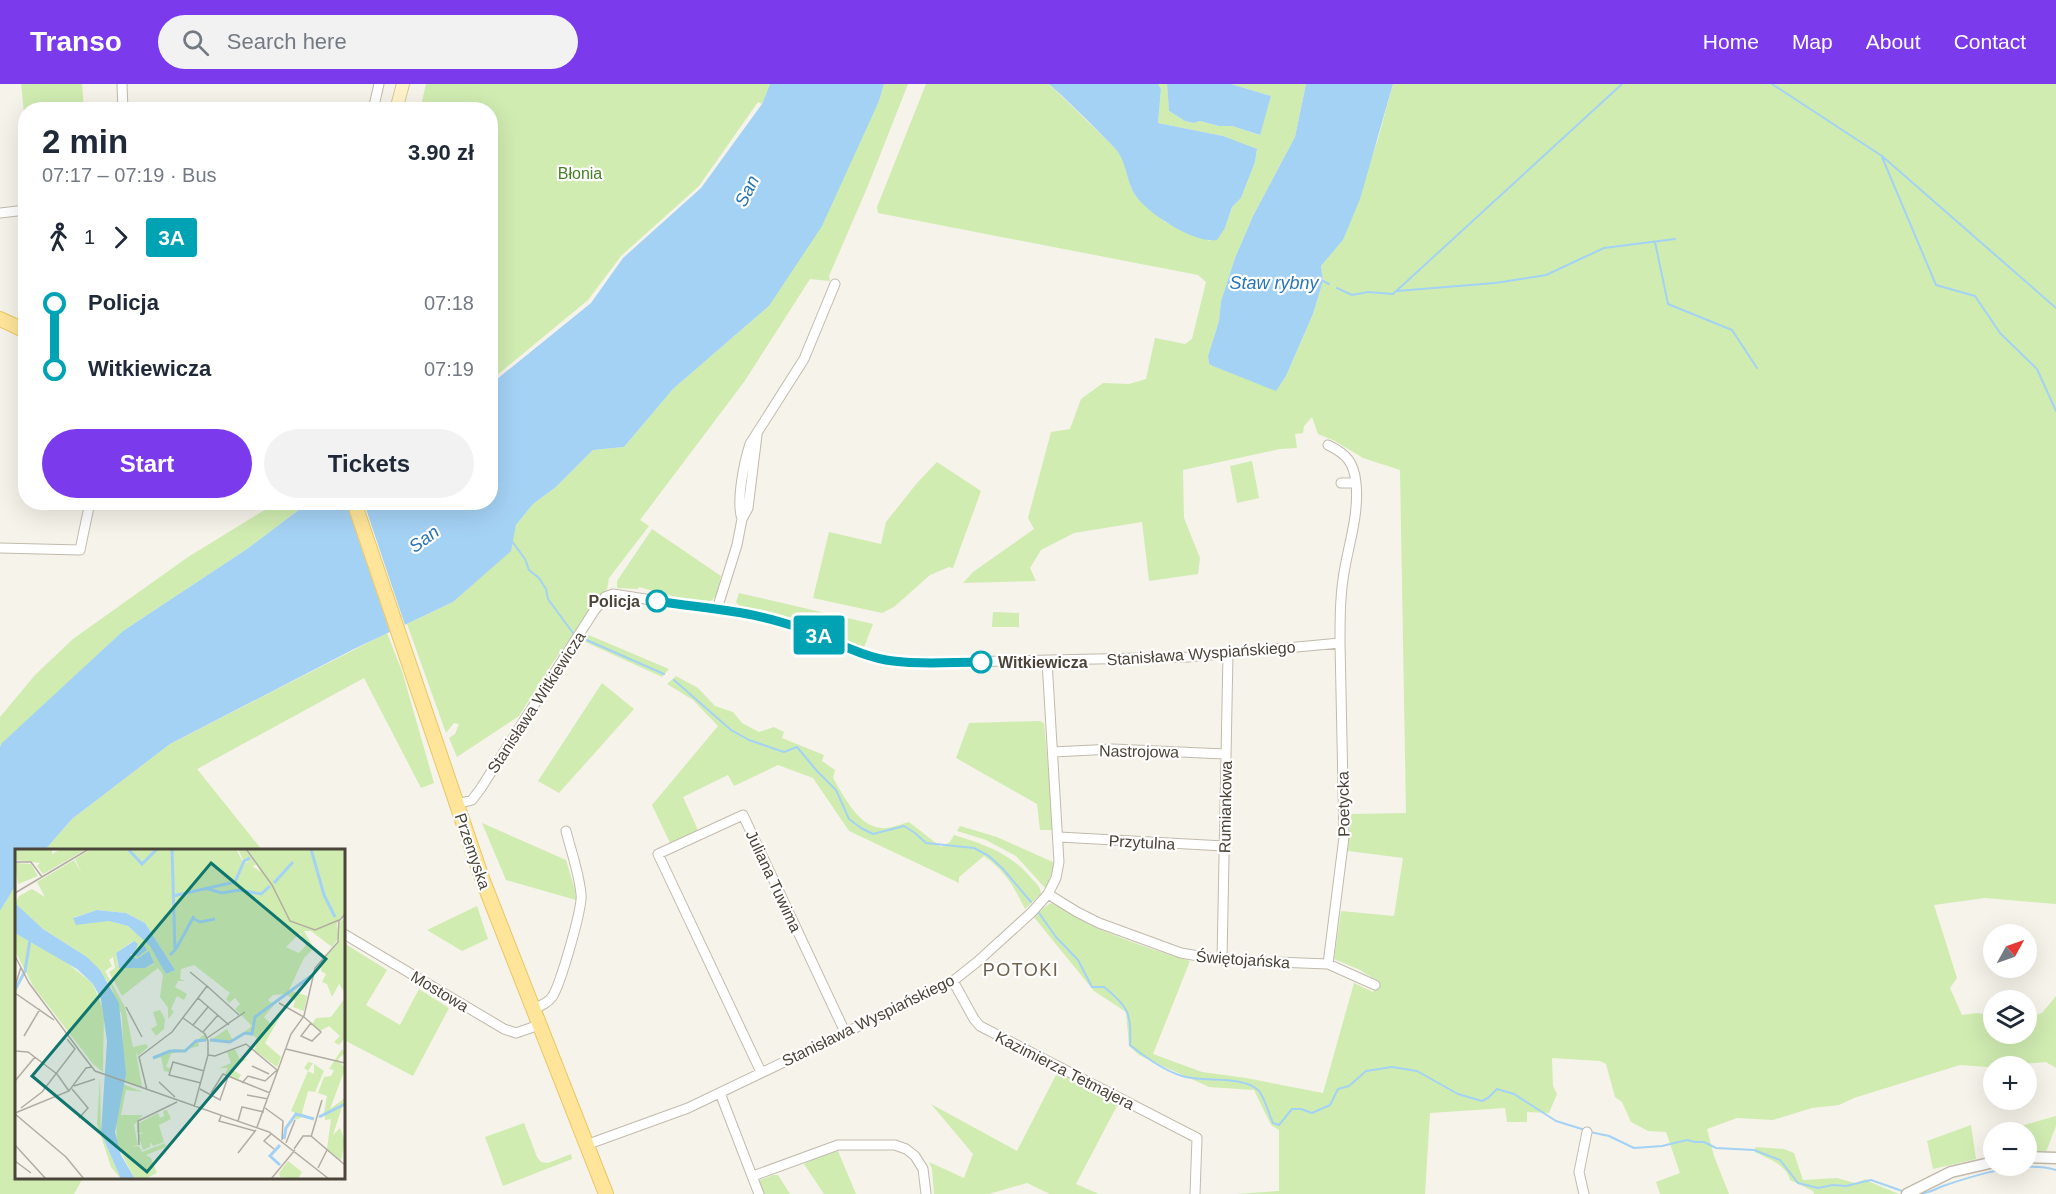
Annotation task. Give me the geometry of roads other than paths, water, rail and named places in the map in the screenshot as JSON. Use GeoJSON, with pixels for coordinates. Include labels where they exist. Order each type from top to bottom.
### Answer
{"type":"FeatureCollection","features":[{"type":"Feature","properties":{"kind":"main road"},"geometry":{"type":"LineString","coordinates":[[398,102],[403,84]]}},
{"type":"Feature","properties":{"kind":"main road"},"geometry":{"type":"LineString","coordinates":[[0,319],[18,327]]}},
{"type":"Feature","properties":{"kind":"main road","name":"Przemyska"},"geometry":{"type":"LineString","coordinates":[[357,510],[483,881],[606,1194]]}},
{"type":"Feature","properties":{"kind":"street"},"geometry":{"type":"LineString","coordinates":[[122,84],[123,102]]}},
{"type":"Feature","properties":{"kind":"street"},"geometry":{"type":"LineString","coordinates":[[375,102],[379,84]]}},
{"type":"Feature","properties":{"kind":"street"},"geometry":{"type":"LineString","coordinates":[[0,213],[18,211]]}},
{"type":"Feature","properties":{"kind":"street"},"geometry":{"type":"LineString","coordinates":[[717,609],[737,545],[742,519],[748,508],[757,432],[804,359],[835,284]]}},
{"type":"Feature","properties":{"kind":"street"},"geometry":{"type":"LineString","coordinates":[[1328,445],[1344,453],[1350,460],[1356,483],[1356,509],[1341,594],[1340,643]]}},
{"type":"Feature","properties":{"kind":"street"},"geometry":{"type":"LineString","coordinates":[[1341,483],[1356,483]]}},
{"type":"Feature","properties":{"kind":"street"},"geometry":{"type":"LineString","coordinates":[[0,548],[80,550],[88,510]]}},
{"type":"Feature","properties":{"kind":"street","name":"Stanisława Witkiewicza"},"geometry":{"type":"LineString","coordinates":[[457,804],[472,800],[605,597],[617,594],[703,609],[717,609],[785,623],[868,655],[892,661],[926,663],[1047,661]]}},
{"type":"Feature","properties":{"kind":"street","name":"Stanisława Wyspiańskiego"},"geometry":{"type":"LineString","coordinates":[[586,1145],[720,1094],[761,1072],[953,981],[984,956],[1048,894],[1056,878],[1059,862],[1059,837],[1047,661],[1228,654],[1340,643]]}},
{"type":"Feature","properties":{"kind":"street","name":"Poetycka"},"geometry":{"type":"LineString","coordinates":[[1328,964],[1344,837],[1340,643]]}},
{"type":"Feature","properties":{"kind":"street","name":"Rumiankowa"},"geometry":{"type":"LineString","coordinates":[[1222,960],[1228,654]]}},
{"type":"Feature","properties":{"kind":"street","name":"Nastrojowa"},"geometry":{"type":"LineString","coordinates":[[1053,752],[1113,749],[1226,754]]}},
{"type":"Feature","properties":{"kind":"street","name":"Juliana Tuwima"},"geometry":{"type":"LineString","coordinates":[[761,1072],[658,854],[743,815],[845,1032]]}},
{"type":"Feature","properties":{"kind":"street"},"geometry":{"type":"LineString","coordinates":[[533,1009],[551,999],[556,991],[582,903],[580,884],[566,831]]}},
{"type":"Feature","properties":{"kind":"street","name":"Przytulna"},"geometry":{"type":"LineString","coordinates":[[1059,837],[1224,846]]}},
{"type":"Feature","properties":{"kind":"street","name":"Świętojańska"},"geometry":{"type":"LineString","coordinates":[[1048,894],[1084,916],[1181,953],[1222,960],[1328,964],[1375,985]]}},
{"type":"Feature","properties":{"kind":"street","name":"Mostowa"},"geometry":{"type":"LineString","coordinates":[[345,935],[504,1029],[516,1033],[539,1025]]}},
{"type":"Feature","properties":{"kind":"street","name":"Kazimierza Tetmajera"},"geometry":{"type":"LineString","coordinates":[[953,981],[980,1026],[1197,1138],[1195,1194]]}},
{"type":"Feature","properties":{"kind":"street"},"geometry":{"type":"LineString","coordinates":[[720,1094],[759,1194]]}},
{"type":"Feature","properties":{"kind":"street"},"geometry":{"type":"LineString","coordinates":[[1584,1194],[1579,1172],[1587,1132]]}},
{"type":"Feature","properties":{"kind":"street"},"geometry":{"type":"LineString","coordinates":[[753,1176],[838,1145],[895,1145],[915,1156],[923,1169],[926,1194]]}},
{"type":"Feature","properties":{"kind":"street"},"geometry":{"type":"LineString","coordinates":[[2037,1157],[2056,1158]]}},
{"type":"Feature","properties":{"kind":"street"},"geometry":{"type":"LineString","coordinates":[[1907,1194],[1951,1172],[1983,1165]]}},
{"type":"Feature","properties":{"kind":"water","name":"San"},"geometry":{"type":"Polygon","coordinates":[[[770,84],[884,84],[879,101],[822,226],[769,306],[673,389],[624,447],[593,450],[556,487],[533,504],[516,525],[511,551],[453,602],[354,649],[170,744],[72,819],[46,849],[15,849],[15,887],[0,911],[0,747],[2,743],[123,631],[247,549],[299,510],[498,510],[498,378],[591,303],[623,258],[701,188],[762,104],[770,84]]]}},
{"type":"Feature","properties":{"kind":"water","name":"Staw rybny"},"geometry":{"type":"Polygon","coordinates":[[[1049,84],[1158,84],[1161,89],[1158,123],[1223,136],[1257,149],[1255,162],[1241,198],[1232,207],[1225,228],[1217,240],[1208,240],[1185,233],[1161,219],[1141,203],[1132,190],[1116,149],[1049,84]]]}},
{"type":"Feature","properties":{"kind":"water"},"geometry":{"type":"Polygon","coordinates":[[[1167,84],[1231,84],[1271,96],[1260,135],[1232,126],[1185,121],[1169,111],[1167,84]]]}},
{"type":"Feature","properties":{"kind":"water","name":"Staw rybny"},"geometry":{"type":"Polygon","coordinates":[[[1306,84],[1393,84],[1360,199],[1343,240],[1321,266],[1323,281],[1313,314],[1286,376],[1276,391],[1209,364],[1208,356],[1219,321],[1221,301],[1235,258],[1253,216],[1295,137],[1306,84]]]}},
{"type":"Feature","properties":{"kind":"waterway"},"geometry":{"type":"LineString","coordinates":[[1337,288],[1352,295],[1368,292],[1393,294],[1622,84]]}},
{"type":"Feature","properties":{"kind":"waterway"},"geometry":{"type":"LineString","coordinates":[[1772,84],[1882,156],[2056,308]]}},
{"type":"Feature","properties":{"kind":"waterway"},"geometry":{"type":"LineString","coordinates":[[1882,157],[1936,285],[1975,296],[2000,333],[2037,369],[2056,411]]}},
{"type":"Feature","properties":{"kind":"waterway"},"geometry":{"type":"LineString","coordinates":[[1397,291],[1495,283],[1546,275],[1604,248],[1675,239]]}},
{"type":"Feature","properties":{"kind":"waterway"},"geometry":{"type":"LineString","coordinates":[[1655,242],[1668,304],[1732,330],[1757,368]]}},
{"type":"Feature","properties":{"kind":"waterway"},"geometry":{"type":"LineString","coordinates":[[1323,281],[1329,284]]}},
{"type":"Feature","properties":{"kind":"waterway"},"geometry":{"type":"LineString","coordinates":[[511,540],[525,559],[529,570],[539,578],[546,589],[548,599],[573,633]]}},
{"type":"Feature","properties":{"kind":"waterway"},"geometry":{"type":"LineString","coordinates":[[582,638],[664,674]]}},
{"type":"Feature","properties":{"kind":"waterway"},"geometry":{"type":"LineString","coordinates":[[674,680],[731,730],[749,740],[784,752],[797,747],[836,790],[849,819],[861,828],[873,834],[904,826],[926,843],[974,848],[989,856],[1003,869],[1031,902]]}},
{"type":"Feature","properties":{"kind":"waterway"},"geometry":{"type":"LineString","coordinates":[[1039,913],[1056,937],[1078,960],[1092,987],[1104,987],[1123,1006],[1129,1018],[1130,1045],[1161,1067],[1182,1076],[1243,1082],[1251,1085],[1262,1096],[1273,1123],[1279,1125],[1292,1109],[1312,1113],[1330,1105],[1338,1089],[1349,1086],[1366,1071],[1392,1067],[1417,1071],[1458,1094],[1482,1101],[1497,1089],[1514,1094],[1556,1121],[1585,1130]]}},
{"type":"Feature","properties":{"kind":"waterway"},"geometry":{"type":"LineString","coordinates":[[1590,1132],[1609,1136],[1634,1148],[1662,1146],[1687,1140],[1704,1142],[1716,1148],[1754,1150],[1780,1160],[1798,1183],[1818,1188],[1833,1185],[1846,1186],[1871,1180],[1905,1192]]}},
{"type":"Feature","properties":{"kind":"waterway"},"geometry":{"type":"LineString","coordinates":[[1917,1194],[1927,1193],[1999,1170],[2029,1167],[2056,1170]]}},
{"type":"Feature","properties":{"kind":"place","name":"Policja"},"geometry":{"type":"Point","coordinates":[657,601]}},
{"type":"Feature","properties":{"kind":"place","name":"Witkiewicza"},"geometry":{"type":"Point","coordinates":[981,662]}},
{"type":"Feature","properties":{"kind":"district","name":"POTOKI"},"geometry":{"type":"Point","coordinates":[1021,970]}},
{"type":"Feature","properties":{"kind":"park label","name":"Błonia"},"geometry":{"type":"Point","coordinates":[580,173]}}]}
